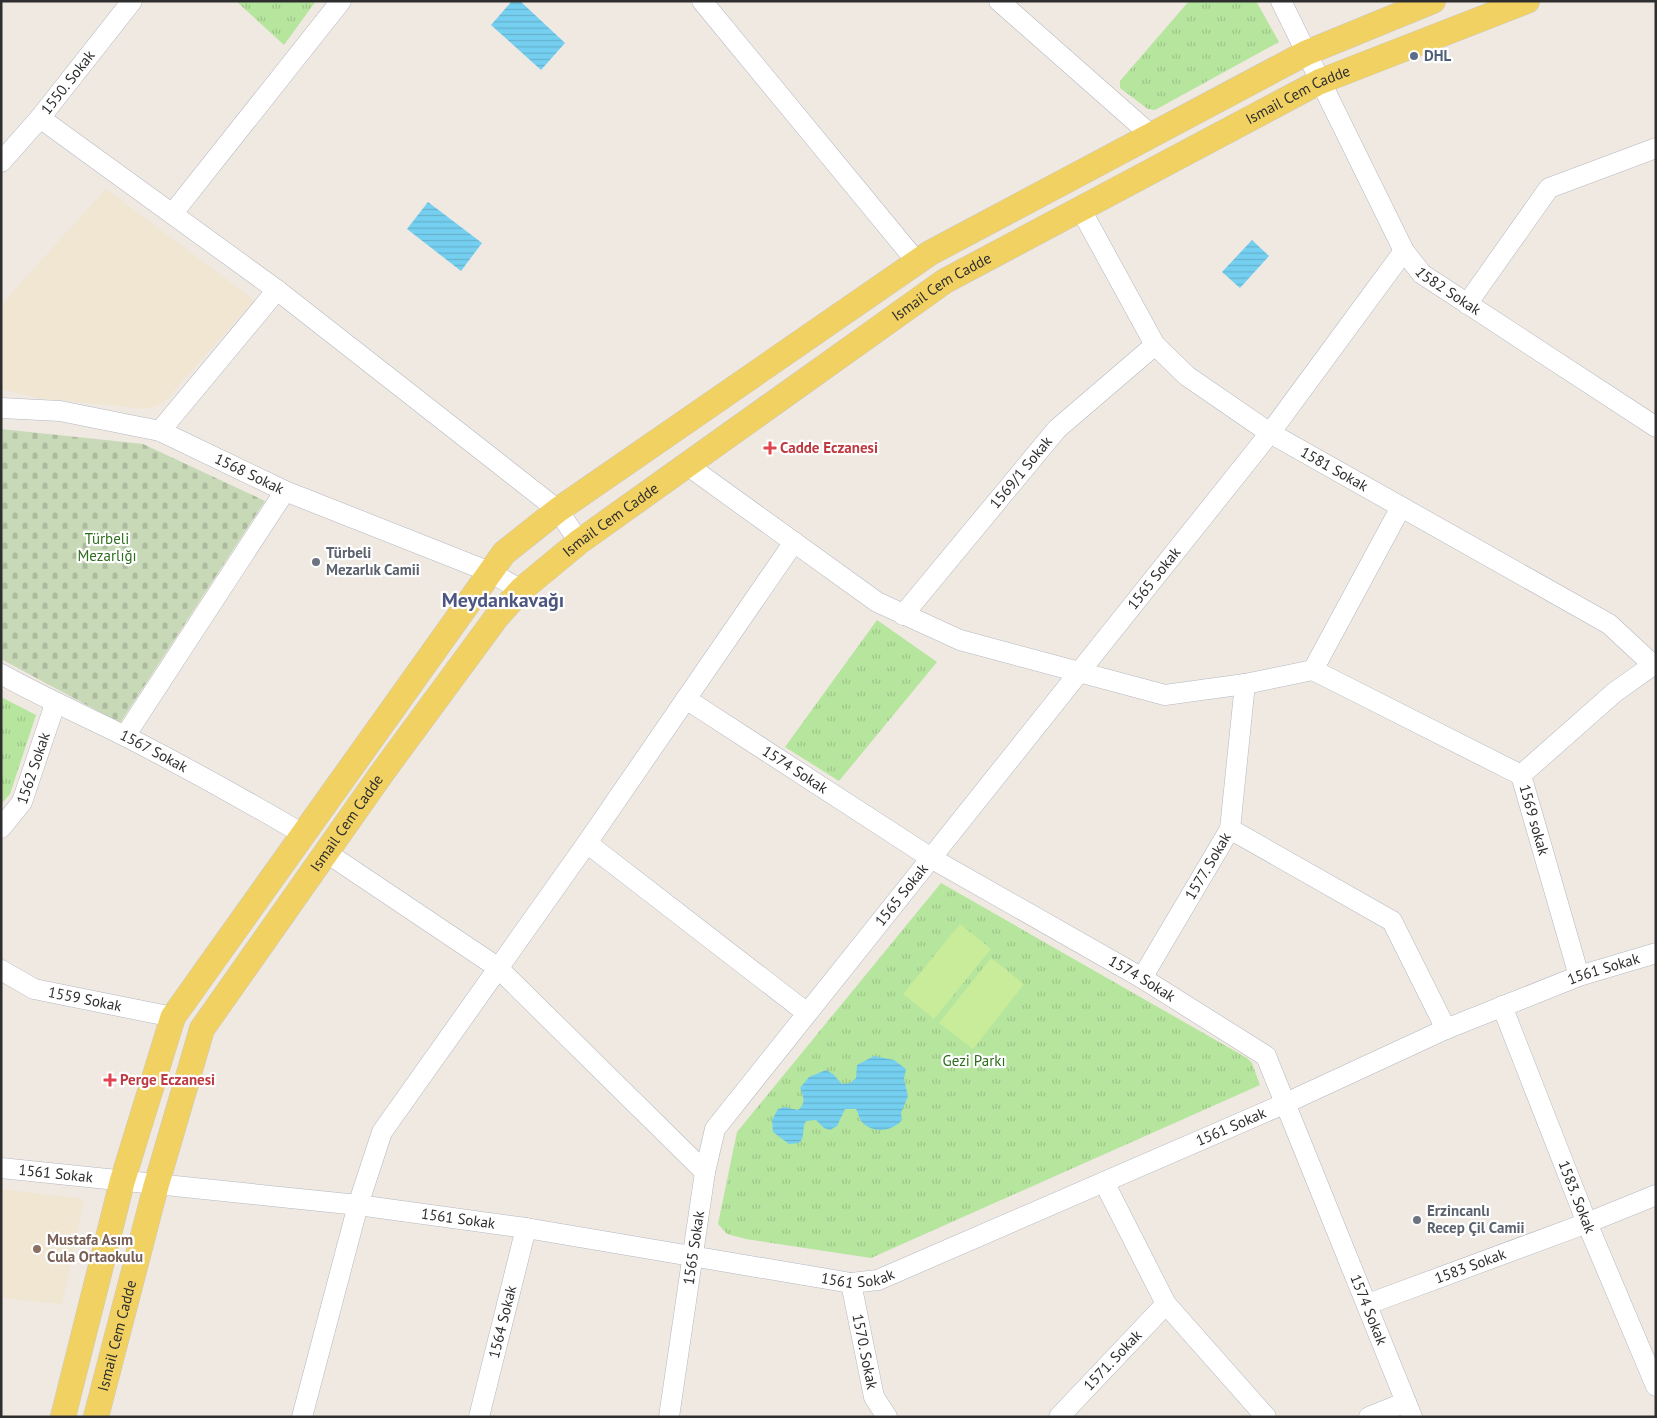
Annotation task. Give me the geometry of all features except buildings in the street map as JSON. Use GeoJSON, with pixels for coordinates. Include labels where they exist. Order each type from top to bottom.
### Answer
{"type":"FeatureCollection","features":[{"type":"Feature","properties":{"kind":"main road","name":"Ismail Cem Cadde"},"geometry":{"type":"LineString","coordinates":[[63,1417],[122,1182],[173,1017],[504,553],[558,510],[930,253],[1306,53],[1433,1]]}},
{"type":"Feature","properties":{"kind":"main road","name":"Ismail Cem Cadde"},"geometry":{"type":"LineString","coordinates":[[96,1417],[156,1186],[202,1029],[490,626],[521,590],[579,542],[945,281],[1319,82],[1527,1]]}},
{"type":"Feature","properties":{"kind":"street","name":"1550. Sokak"},"geometry":{"type":"LineString","coordinates":[[1,162],[40,118],[132,1]]}},
{"type":"Feature","properties":{"kind":"street"},"geometry":{"type":"LineString","coordinates":[[173,213],[341,1]]}},
{"type":"Feature","properties":{"kind":"street"},"geometry":{"type":"LineString","coordinates":[[702,1],[917,262]]}},
{"type":"Feature","properties":{"kind":"street"},"geometry":{"type":"LineString","coordinates":[[999,1],[1151,135]]}},
{"type":"Feature","properties":{"kind":"street","name":"1582 Sokak"},"geometry":{"type":"LineString","coordinates":[[1281,1],[1319,82],[1404,252],[1422,274],[1656,428]]}},
{"type":"Feature","properties":{"kind":"street"},"geometry":{"type":"LineString","coordinates":[[40,118],[277,290],[558,510],[579,542]]}},
{"type":"Feature","properties":{"kind":"street"},"geometry":{"type":"LineString","coordinates":[[1467,304],[1549,188],[1656,148]]}},
{"type":"Feature","properties":{"kind":"street","name":"1581 Sokak"},"geometry":{"type":"LineString","coordinates":[[1080,208],[1155,345],[1188,376],[1270,433],[1609,624],[1654,664]]}},
{"type":"Feature","properties":{"kind":"street","name":"1565 Sokak"},"geometry":{"type":"LineString","coordinates":[[669,1417],[678,1350],[695,1256],[705,1172],[715,1129],[1270,433],[1404,252]]}},
{"type":"Feature","properties":{"kind":"street"},"geometry":{"type":"LineString","coordinates":[[160,431],[277,290]]}},
{"type":"Feature","properties":{"kind":"street","name":"1569/1 Sokak"},"geometry":{"type":"LineString","coordinates":[[903,615],[1057,429],[1155,345]]}},
{"type":"Feature","properties":{"kind":"street","name":"1568 Sokak"},"geometry":{"type":"LineString","coordinates":[[1,408],[60,411],[160,431],[285,491],[490,572],[521,590]]}},
{"type":"Feature","properties":{"kind":"street"},"geometry":{"type":"LineString","coordinates":[[687,465],[877,602],[960,640],[1165,695],[1244,684],[1313,670],[1521,775]]}},
{"type":"Feature","properties":{"kind":"street"},"geometry":{"type":"LineString","coordinates":[[125,736],[285,491]]}},
{"type":"Feature","properties":{"kind":"street"},"geometry":{"type":"LineString","coordinates":[[1313,670],[1401,508]]}},
{"type":"Feature","properties":{"kind":"street"},"geometry":{"type":"LineString","coordinates":[[302,1417],[358,1205],[382,1132],[497,967],[587,843],[794,542]]}},
{"type":"Feature","properties":{"kind":"street","name":"1569 sokak"},"geometry":{"type":"LineString","coordinates":[[1579,976],[1521,775],[1615,692],[1654,664]]}},
{"type":"Feature","properties":{"kind":"street","name":"1567 Sokak"},"geometry":{"type":"LineString","coordinates":[[1,674],[55,704],[125,736],[234,793],[303,834]]}},
{"type":"Feature","properties":{"kind":"street","name":"1577. Sokak"},"geometry":{"type":"LineString","coordinates":[[1142,978],[1230,829],[1244,684]]}},
{"type":"Feature","properties":{"kind":"street","name":"1574 Sokak"},"geometry":{"type":"LineString","coordinates":[[686,699],[931,858],[1142,978],[1266,1056],[1409,1409]]}},
{"type":"Feature","properties":{"kind":"street","name":"1562 Sokak"},"geometry":{"type":"LineString","coordinates":[[1,828],[22,802],[55,704]]}},
{"type":"Feature","properties":{"kind":"street"},"geometry":{"type":"LineString","coordinates":[[1230,829],[1392,921],[1446,1029]]}},
{"type":"Feature","properties":{"kind":"street"},"geometry":{"type":"LineString","coordinates":[[587,843],[807,1013]]}},
{"type":"Feature","properties":{"kind":"street"},"geometry":{"type":"LineString","coordinates":[[327,853],[497,967],[705,1172]]}},
{"type":"Feature","properties":{"kind":"street","name":"1561 Sokak"},"geometry":{"type":"LineString","coordinates":[[1,1168],[156,1186],[358,1205],[526,1228],[851,1283],[878,1280],[1286,1102],[1446,1029],[1579,976],[1656,953]]}},
{"type":"Feature","properties":{"kind":"street","name":"1559 Sokak"},"geometry":{"type":"LineString","coordinates":[[1,970],[34,989],[173,1017]]}},
{"type":"Feature","properties":{"kind":"street","name":"1583. Sokak"},"geometry":{"type":"LineString","coordinates":[[1502,1006],[1587,1223],[1656,1386]]}},
{"type":"Feature","properties":{"kind":"street"},"geometry":{"type":"LineString","coordinates":[[1104,1182],[1166,1304],[1266,1417]]}},
{"type":"Feature","properties":{"kind":"street","name":"1583 Sokak"},"geometry":{"type":"LineString","coordinates":[[1368,1304],[1587,1223],[1656,1195]]}},
{"type":"Feature","properties":{"kind":"street","name":"1564 Sokak"},"geometry":{"type":"LineString","coordinates":[[480,1417],[526,1228]]}},
{"type":"Feature","properties":{"kind":"street","name":"1570. Sokak"},"geometry":{"type":"LineString","coordinates":[[851,1283],[874,1397],[887,1417]]}},
{"type":"Feature","properties":{"kind":"street","name":"1571. Sokak"},"geometry":{"type":"LineString","coordinates":[[1059,1417],[1166,1304]]}},
{"type":"Feature","properties":{"kind":"street"},"geometry":{"type":"LineString","coordinates":[[1369,1417],[1409,1409]]}},
{"type":"Feature","properties":{"kind":"shaded area"},"geometry":{"type":"Polygon","coordinates":[[[106,189],[254,300],[163,403],[148,409],[38,398],[1,389],[1,305],[106,189]]]}},
{"type":"Feature","properties":{"kind":"shaded area","name":"Mustafa Asım Cula Ortaokulu"},"geometry":{"type":"Polygon","coordinates":[[[1,1189],[84,1199],[62,1304],[1,1298],[1,1189]]]}},
{"type":"Feature","properties":{"kind":"green space"},"geometry":{"type":"Polygon","coordinates":[[[236,1],[316,1],[284,45],[236,1]]]}},
{"type":"Feature","properties":{"kind":"green space"},"geometry":{"type":"Polygon","coordinates":[[[1189,1],[1256,1],[1279,42],[1155,110],[1148,109],[1120,88],[1120,81],[1189,1]]]}},
{"type":"Feature","properties":{"kind":"green space","name":"Türbeli Mezarlığı"},"geometry":{"type":"Polygon","coordinates":[[[1,429],[143,444],[265,501],[120,723],[1,659],[1,429]]]}},
{"type":"Feature","properties":{"kind":"green space"},"geometry":{"type":"Polygon","coordinates":[[[877,620],[937,662],[839,781],[785,747],[877,620]]]}},
{"type":"Feature","properties":{"kind":"green space"},"geometry":{"type":"Polygon","coordinates":[[[1,697],[36,715],[10,794],[1,804],[1,697]]]}},
{"type":"Feature","properties":{"kind":"green space","name":"Gezi Parkı"},"geometry":{"type":"Polygon","coordinates":[[[941,883],[1247,1058],[1252,1063],[1260,1085],[871,1258],[746,1239],[727,1234],[718,1224],[737,1132],[941,883]]]}},
{"type":"Feature","properties":{"kind":"green space"},"geometry":{"type":"Polygon","coordinates":[[[960,924],[991,949],[934,1019],[903,994],[960,924]]]}},
{"type":"Feature","properties":{"kind":"green space"},"geometry":{"type":"Polygon","coordinates":[[[991,958],[1024,984],[973,1049],[939,1023],[991,958]]]}},
{"type":"Feature","properties":{"kind":"water"},"geometry":{"type":"Polygon","coordinates":[[[512,1],[520,1],[565,43],[541,70],[491,25],[512,1]]]}},
{"type":"Feature","properties":{"kind":"water"},"geometry":{"type":"Polygon","coordinates":[[[428,202],[482,243],[461,271],[407,229],[428,202]]]}},
{"type":"Feature","properties":{"kind":"water"},"geometry":{"type":"Polygon","coordinates":[[[1252,240],[1269,256],[1240,288],[1222,272],[1252,240]]]}},
{"type":"Feature","properties":{"kind":"water"},"geometry":{"type":"Polygon","coordinates":[[[874,1056],[894,1060],[906,1069],[904,1079],[908,1096],[901,1113],[902,1120],[898,1124],[889,1129],[872,1129],[862,1122],[856,1109],[845,1109],[837,1126],[830,1130],[824,1128],[816,1120],[806,1121],[799,1143],[789,1144],[773,1132],[772,1120],[778,1109],[784,1107],[798,1110],[802,1105],[803,1097],[800,1088],[809,1077],[826,1070],[833,1074],[842,1084],[850,1083],[856,1078],[857,1065],[874,1056]]]}},
{"type":"Feature","properties":{"kind":"place","name":"DHL"},"geometry":{"type":"Point","coordinates":[1414,56]}},
{"type":"Feature","properties":{"kind":"place","name":"Cadde Eczanesi"},"geometry":{"type":"Point","coordinates":[770,448]}},
{"type":"Feature","properties":{"kind":"place","name":"Türbeli Mezarlık Camii"},"geometry":{"type":"Point","coordinates":[316,562]}},
{"type":"Feature","properties":{"kind":"place","name":"Perge Eczanesi"},"geometry":{"type":"Point","coordinates":[110,1080]}},
{"type":"Feature","properties":{"kind":"place","name":"Erzincanlı Recep Çil Camii"},"geometry":{"type":"Point","coordinates":[1417,1220]}},
{"type":"Feature","properties":{"kind":"place","name":"Mustafa Asım Cula Ortaokulu"},"geometry":{"type":"Point","coordinates":[37,1249]}},
{"type":"Feature","properties":{"kind":"district","name":"Meydankavağı"},"geometry":{"type":"Point","coordinates":[503,600]}}]}
